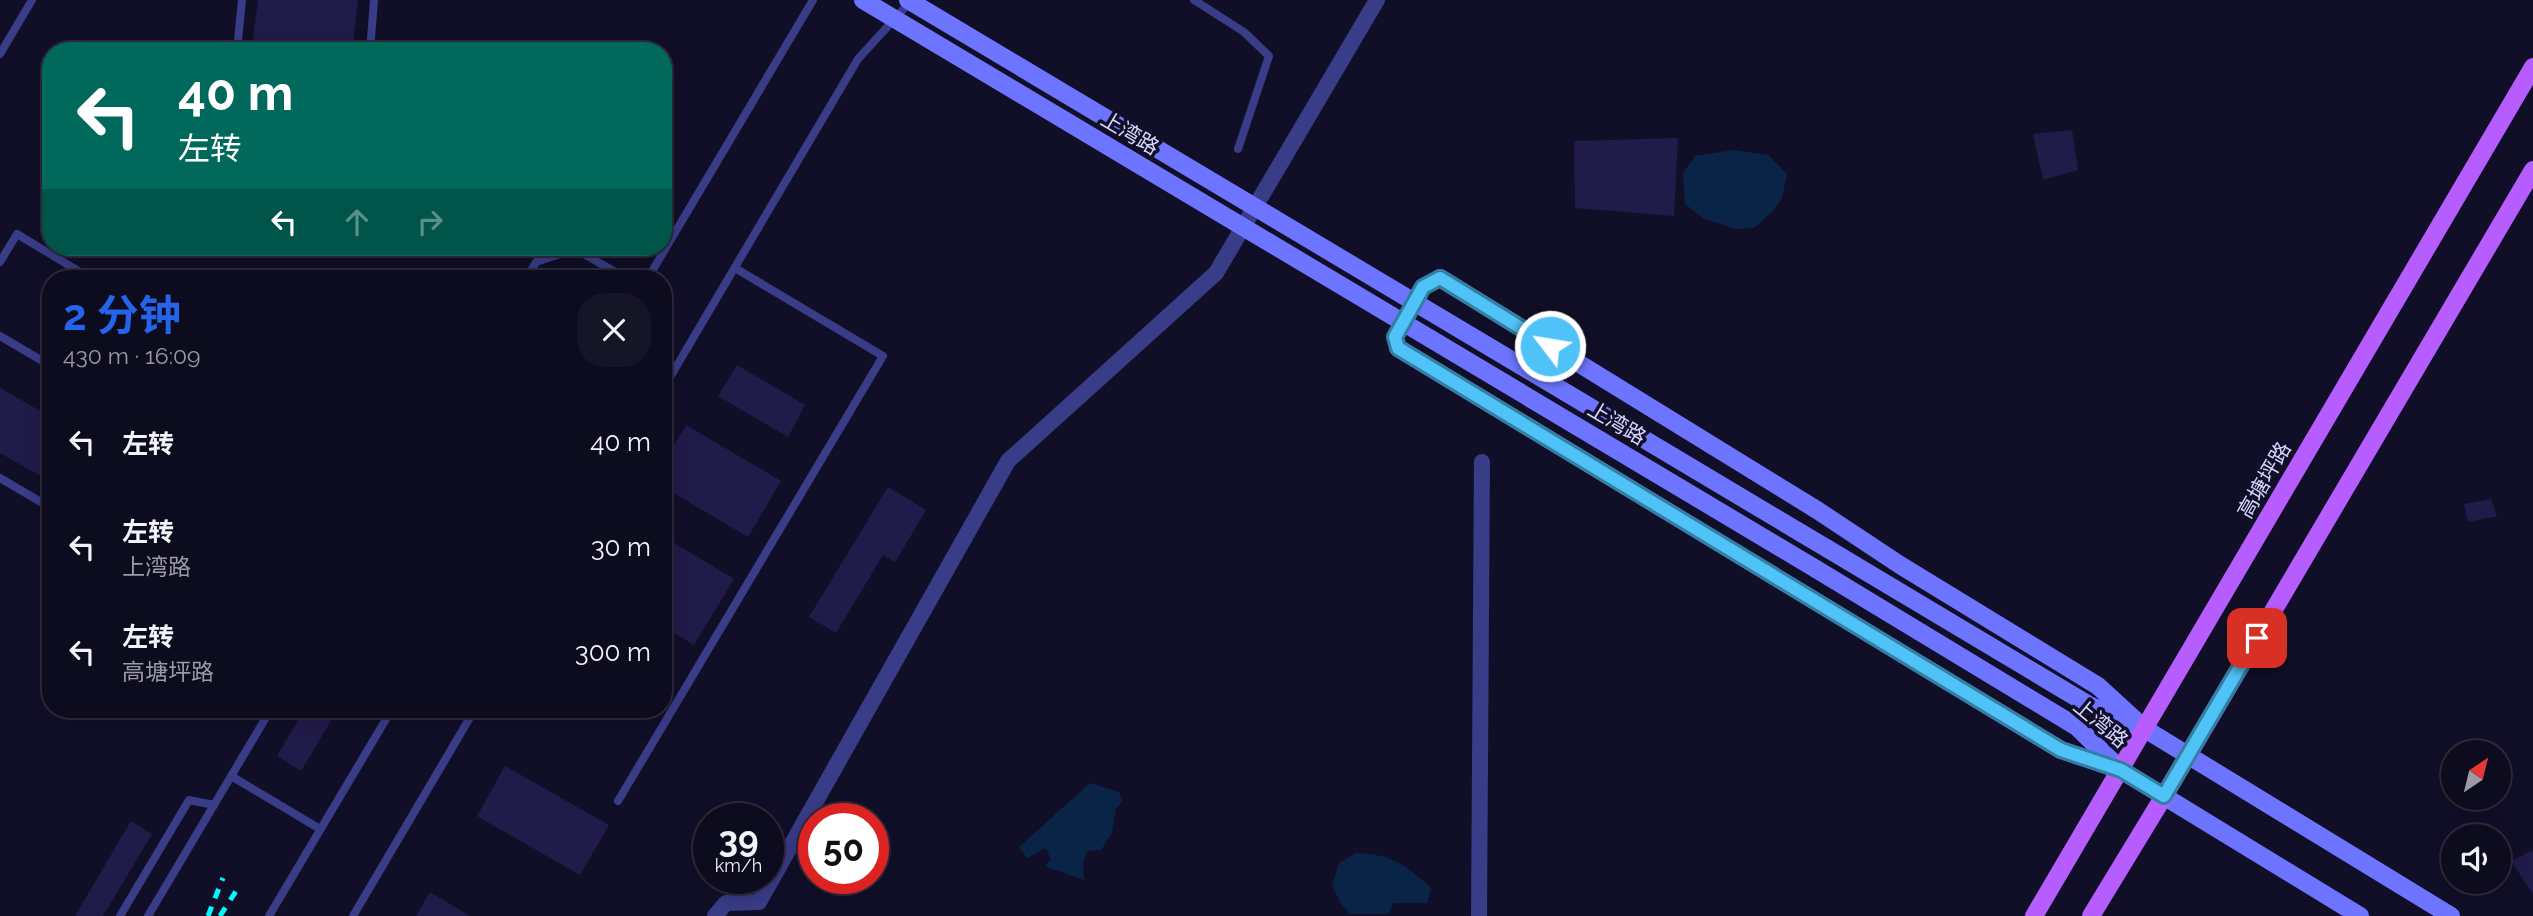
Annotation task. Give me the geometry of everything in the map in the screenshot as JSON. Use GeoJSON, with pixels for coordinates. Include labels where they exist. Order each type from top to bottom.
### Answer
{"type":"FeatureCollection","features":[{"type":"Feature","properties":{"kind":"main road","name":"上湾路"},"geometry":{"type":"LineString","coordinates":[[863,0],[2077,727],[2121,770]]}},
{"type":"Feature","properties":{"kind":"main road","name":"上湾路"},"geometry":{"type":"LineString","coordinates":[[910,0],[2089,705],[2145,729],[2189,755],[2451,916]]}},
{"type":"Feature","properties":{"kind":"main road","name":"高塘坪路"},"geometry":{"type":"LineString","coordinates":[[2034,916],[2533,66]]}},
{"type":"Feature","properties":{"kind":"main road"},"geometry":{"type":"LineString","coordinates":[[2091,916],[2189,755],[2533,170]]}},
{"type":"Feature","properties":{"kind":"main road","name":"上湾路"},"geometry":{"type":"LineString","coordinates":[[1440,278],[2098,686],[2145,729]]}},
{"type":"Feature","properties":{"kind":"main road","name":"上湾路"},"geometry":{"type":"LineString","coordinates":[[1398,348],[2061,750],[2121,770],[2360,916]]}},
{"type":"Feature","properties":{"kind":"street"},"geometry":{"type":"LineString","coordinates":[[715,916],[726,903],[759,902],[1009,461],[1216,273],[1377,0]]}},
{"type":"Feature","properties":{"kind":"street"},"geometry":{"type":"LineString","coordinates":[[1479,916],[1482,462]]}},
{"type":"Feature","properties":{"kind":"lane"},"geometry":{"type":"LineString","coordinates":[[0,54],[32,0]]}},
{"type":"Feature","properties":{"kind":"lane"},"geometry":{"type":"LineString","coordinates":[[238,42],[242,0]]}},
{"type":"Feature","properties":{"kind":"lane"},"geometry":{"type":"LineString","coordinates":[[371,42],[374,0]]}},
{"type":"Feature","properties":{"kind":"lane"},"geometry":{"type":"LineString","coordinates":[[672,238],[813,0]]}},
{"type":"Feature","properties":{"kind":"lane"},"geometry":{"type":"LineString","coordinates":[[672,374],[858,59],[910,0]]}},
{"type":"Feature","properties":{"kind":"lane"},"geometry":{"type":"LineString","coordinates":[[1194,0],[1244,32],[1269,56],[1238,149]]}},
{"type":"Feature","properties":{"kind":"lane"},"geometry":{"type":"LineString","coordinates":[[0,262],[17,234],[42,249]]}},
{"type":"Feature","properties":{"kind":"lane"},"geometry":{"type":"LineString","coordinates":[[54,256],[77,270]]}},
{"type":"Feature","properties":{"kind":"lane"},"geometry":{"type":"LineString","coordinates":[[532,270],[537,262],[555,256]]}},
{"type":"Feature","properties":{"kind":"lane"},"geometry":{"type":"LineString","coordinates":[[587,256],[612,270]]}},
{"type":"Feature","properties":{"kind":"lane"},"geometry":{"type":"LineString","coordinates":[[672,710],[883,356],[735,268]]}},
{"type":"Feature","properties":{"kind":"lane"},"geometry":{"type":"LineString","coordinates":[[1398,348],[1395,337],[1423,287],[1440,278]]}},
{"type":"Feature","properties":{"kind":"lane"},"geometry":{"type":"LineString","coordinates":[[0,336],[42,361]]}},
{"type":"Feature","properties":{"kind":"lane"},"geometry":{"type":"LineString","coordinates":[[0,478],[42,503]]}},
{"type":"Feature","properties":{"kind":"lane"},"geometry":{"type":"LineString","coordinates":[[148,916],[266,718]]}},
{"type":"Feature","properties":{"kind":"lane"},"geometry":{"type":"LineString","coordinates":[[269,916],[387,718]]}},
{"type":"Feature","properties":{"kind":"lane"},"geometry":{"type":"LineString","coordinates":[[353,916],[470,718]]}},
{"type":"Feature","properties":{"kind":"lane"},"geometry":{"type":"LineString","coordinates":[[618,801],[667,718]]}},
{"type":"Feature","properties":{"kind":"lane"},"geometry":{"type":"LineString","coordinates":[[231,776],[320,830]]}},
{"type":"Feature","properties":{"kind":"lane"},"geometry":{"type":"LineString","coordinates":[[120,916],[190,800],[214,805]]}},
{"type":"Feature","properties":{"kind":"water"},"geometry":{"type":"Polygon","coordinates":[[[1733,150],[1768,155],[1787,174],[1782,198],[1773,211],[1754,228],[1736,229],[1703,218],[1685,204],[1683,173],[1695,156],[1733,150]]]}},
{"type":"Feature","properties":{"kind":"water"},"geometry":{"type":"Polygon","coordinates":[[[1090,783],[1119,792],[1123,801],[1116,808],[1112,833],[1101,850],[1087,851],[1083,863],[1084,880],[1044,866],[1051,860],[1046,848],[1027,858],[1019,847],[1090,783]]]}},
{"type":"Feature","properties":{"kind":"water"},"geometry":{"type":"Polygon","coordinates":[[[1356,853],[1388,858],[1414,873],[1431,888],[1427,903],[1393,903],[1388,914],[1350,914],[1332,886],[1339,863],[1356,853]]]}},
{"type":"Feature","properties":{"kind":"building"},"geometry":{"type":"Polygon","coordinates":[[[258,0],[358,0],[353,42],[253,42],[258,0]]]}},
{"type":"Feature","properties":{"kind":"building"},"geometry":{"type":"Polygon","coordinates":[[[2072,130],[2078,170],[2043,180],[2033,134],[2072,130]]]}},
{"type":"Feature","properties":{"kind":"building"},"geometry":{"type":"Polygon","coordinates":[[[1678,138],[1674,216],[1575,208],[1574,141],[1678,138]]]}},
{"type":"Feature","properties":{"kind":"building"},"geometry":{"type":"Polygon","coordinates":[[[737,365],[805,405],[788,437],[718,396],[737,365]]]}},
{"type":"Feature","properties":{"kind":"building"},"geometry":{"type":"Polygon","coordinates":[[[0,388],[42,412],[42,477],[0,453],[0,388]]]}},
{"type":"Feature","properties":{"kind":"building"},"geometry":{"type":"Polygon","coordinates":[[[686,425],[781,481],[748,537],[672,492],[672,448],[686,425]]]}},
{"type":"Feature","properties":{"kind":"building"},"geometry":{"type":"Polygon","coordinates":[[[888,487],[926,510],[895,562],[883,555],[836,633],[809,617],[888,487]]]}},
{"type":"Feature","properties":{"kind":"building"},"geometry":{"type":"Polygon","coordinates":[[[2491,499],[2497,516],[2468,522],[2464,504],[2491,499]]]}},
{"type":"Feature","properties":{"kind":"building"},"geometry":{"type":"Polygon","coordinates":[[[672,541],[734,579],[694,645],[672,632],[672,541]]]}},
{"type":"Feature","properties":{"kind":"building"},"geometry":{"type":"Polygon","coordinates":[[[300,718],[333,718],[301,771],[277,756],[300,718]]]}},
{"type":"Feature","properties":{"kind":"building"},"geometry":{"type":"Polygon","coordinates":[[[505,766],[609,825],[580,875],[477,816],[505,766]]]}},
{"type":"Feature","properties":{"kind":"building"},"geometry":{"type":"Polygon","coordinates":[[[131,821],[152,834],[103,916],[75,916],[131,821]]]}},
{"type":"Feature","properties":{"kind":"building"},"geometry":{"type":"Polygon","coordinates":[[[2533,850],[2533,894],[2511,861],[2533,850]]]}},
{"type":"Feature","properties":{"kind":"building"},"geometry":{"type":"Polygon","coordinates":[[[430,892],[470,916],[416,916],[430,892]]]}},
{"type":"Feature","properties":{"kind":"railway"},"geometry":{"type":"LineString","coordinates":[[208,916],[223,878]]}},
{"type":"Feature","properties":{"kind":"railway"},"geometry":{"type":"LineString","coordinates":[[220,916],[238,888]]}},
{"type":"Feature","properties":{"kind":"route"},"geometry":{"type":"LineString","coordinates":[[1550,346],[1440,278],[1423,287],[1395,337],[1398,348],[2061,750],[2121,770],[2164,796],[2257,638]]}}]}
